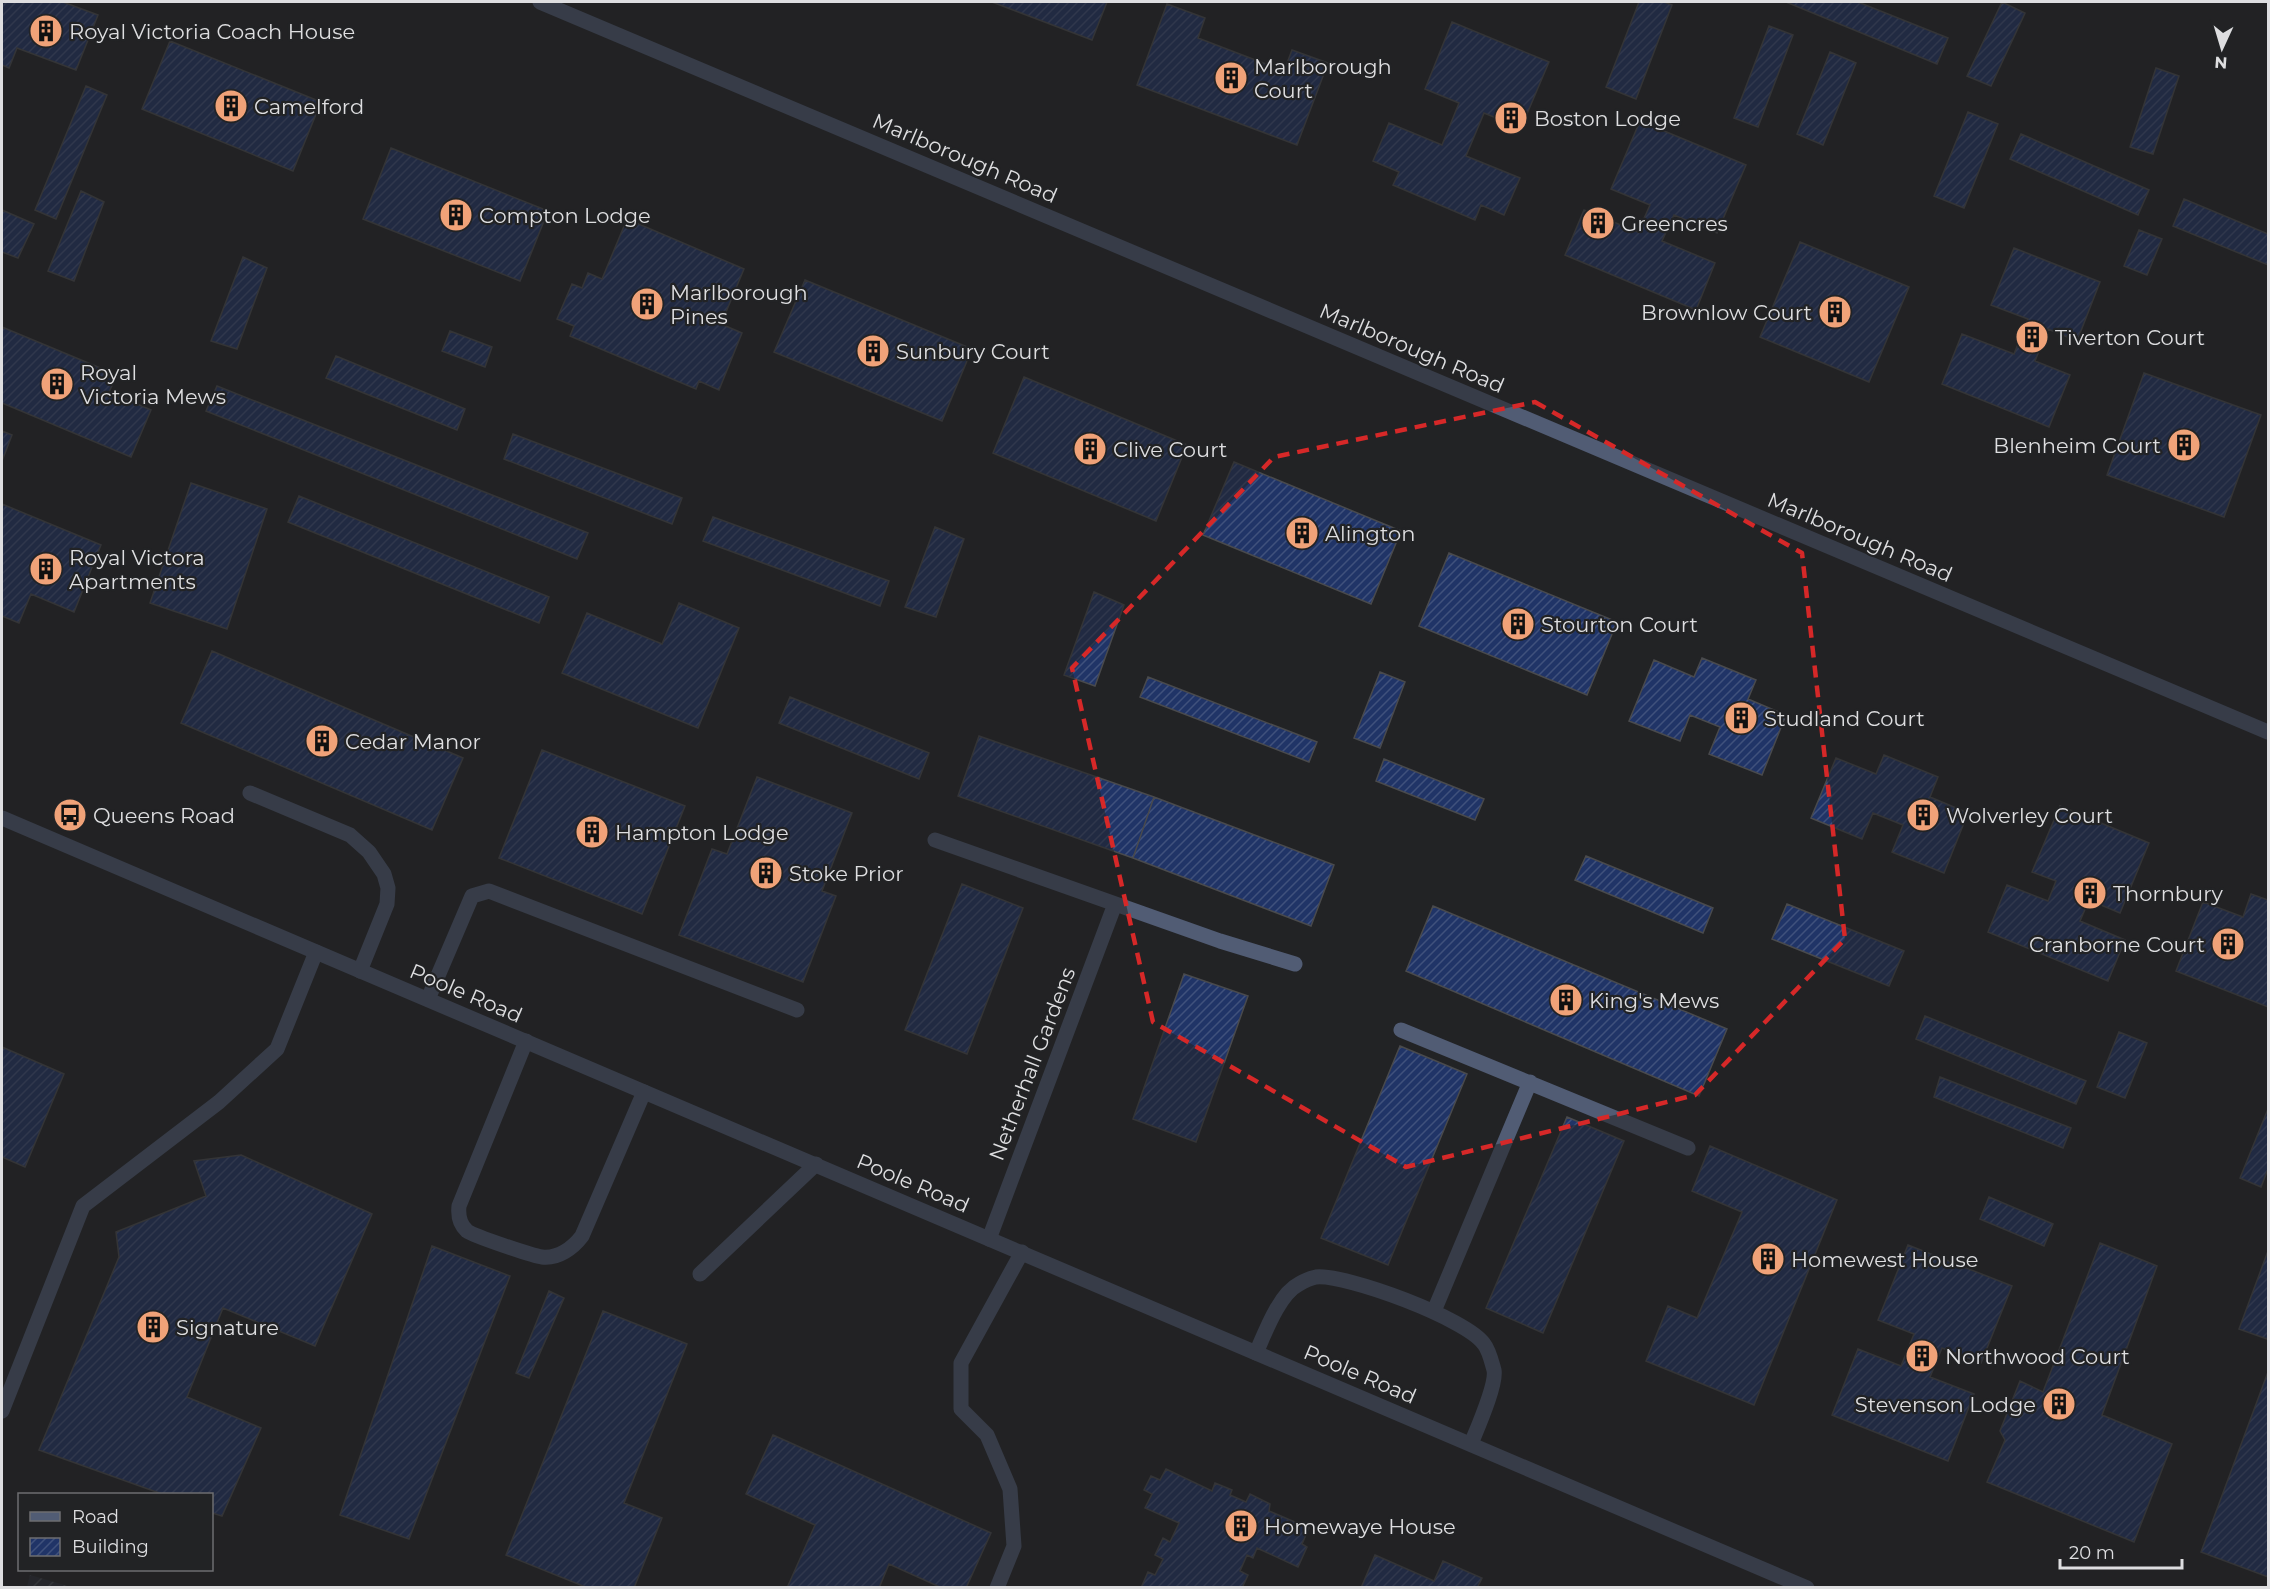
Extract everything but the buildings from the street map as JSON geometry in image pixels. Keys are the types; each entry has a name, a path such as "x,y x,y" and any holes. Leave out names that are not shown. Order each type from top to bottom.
{"street":[{"name":"Marlborough Road","path":"540,2 2268,732"},
{"path":"250,793 350,835 369,852 384,874 388,888 387,904 360,971"},
{"name":"Poole Road","path":"2,818 1807,1587"},
{"path":"935,840 1220,941 1295,964"},
{"path":"428,999 472,896 489,891 797,1010"},
{"name":"Netherhall Gardens","path":"989,1239 1115,904"},
{"path":"2,1411 83,1206 219,1102 277,1049 316,952"},
{"path":"1401,1030 1688,1148"},
{"path":"526,1041 459,1206 458,1218 468,1231 543,1257 565,1252 574,1246 582,1236 644,1092"},
{"path":"1434,1311 1530,1082"},
{"path":"700,1274 816,1164"},
{"path":"997,1587 1014,1546 1010,1489 987,1434 960,1409 961,1363 1022,1252"},
{"path":"1256,1353 1281,1303 1296,1285 1315,1277 1344,1280 1434,1311 1463,1327 1484,1344 1495,1372 1488,1400 1471,1444"}],"highlighted area":[{"path":"1535,402 1802,553 1845,939 1695,1095 1406,1167 1153,1022 1072,668 1274,457"}],"shaded area":[{"path":"30,1575 71,1587 27,1587"}],"place":[{"name":"Royal Victoria Coach House","path":"46,31"},
{"name":"Marlborough Court","path":"1231,78"},
{"name":"Camelford","path":"231,106"},
{"name":"Boston Lodge","path":"1511,118"},
{"name":"Compton Lodge","path":"456,215"},
{"name":"Greencres","path":"1598,223"},
{"name":"Marlborough Pines","path":"647,304"},
{"name":"Brownlow Court","path":"1835,312"},
{"name":"Tiverton Court","path":"2032,337"},
{"name":"Sunbury Court","path":"873,351"},
{"name":"Royal Victoria Mews","path":"57,384"},
{"name":"Blenheim Court","path":"2184,445"},
{"name":"Clive Court","path":"1090,449"},
{"name":"Alington","path":"1302,533"},
{"name":"Royal Victora Apartments","path":"46,569"},
{"name":"Stourton Court","path":"1518,624"},
{"name":"Studland Court","path":"1741,718"},
{"name":"Cedar Manor","path":"322,741"},
{"name":"Queens Road","path":"70,815"},
{"name":"Wolverley Court","path":"1923,815"},
{"name":"Hampton Lodge","path":"592,832"},
{"name":"Stoke Prior","path":"766,873"},
{"name":"Thornbury","path":"2090,893"},
{"name":"Cranborne Court","path":"2228,944"},
{"name":"King's Mews","path":"1566,1000"},
{"name":"Homewest House","path":"1768,1259"},
{"name":"Signature","path":"153,1327"},
{"name":"Northwood Court","path":"1922,1356"},
{"name":"Stevenson Lodge","path":"2059,1404"},
{"name":"Homewaye House","path":"1241,1526"}]}
